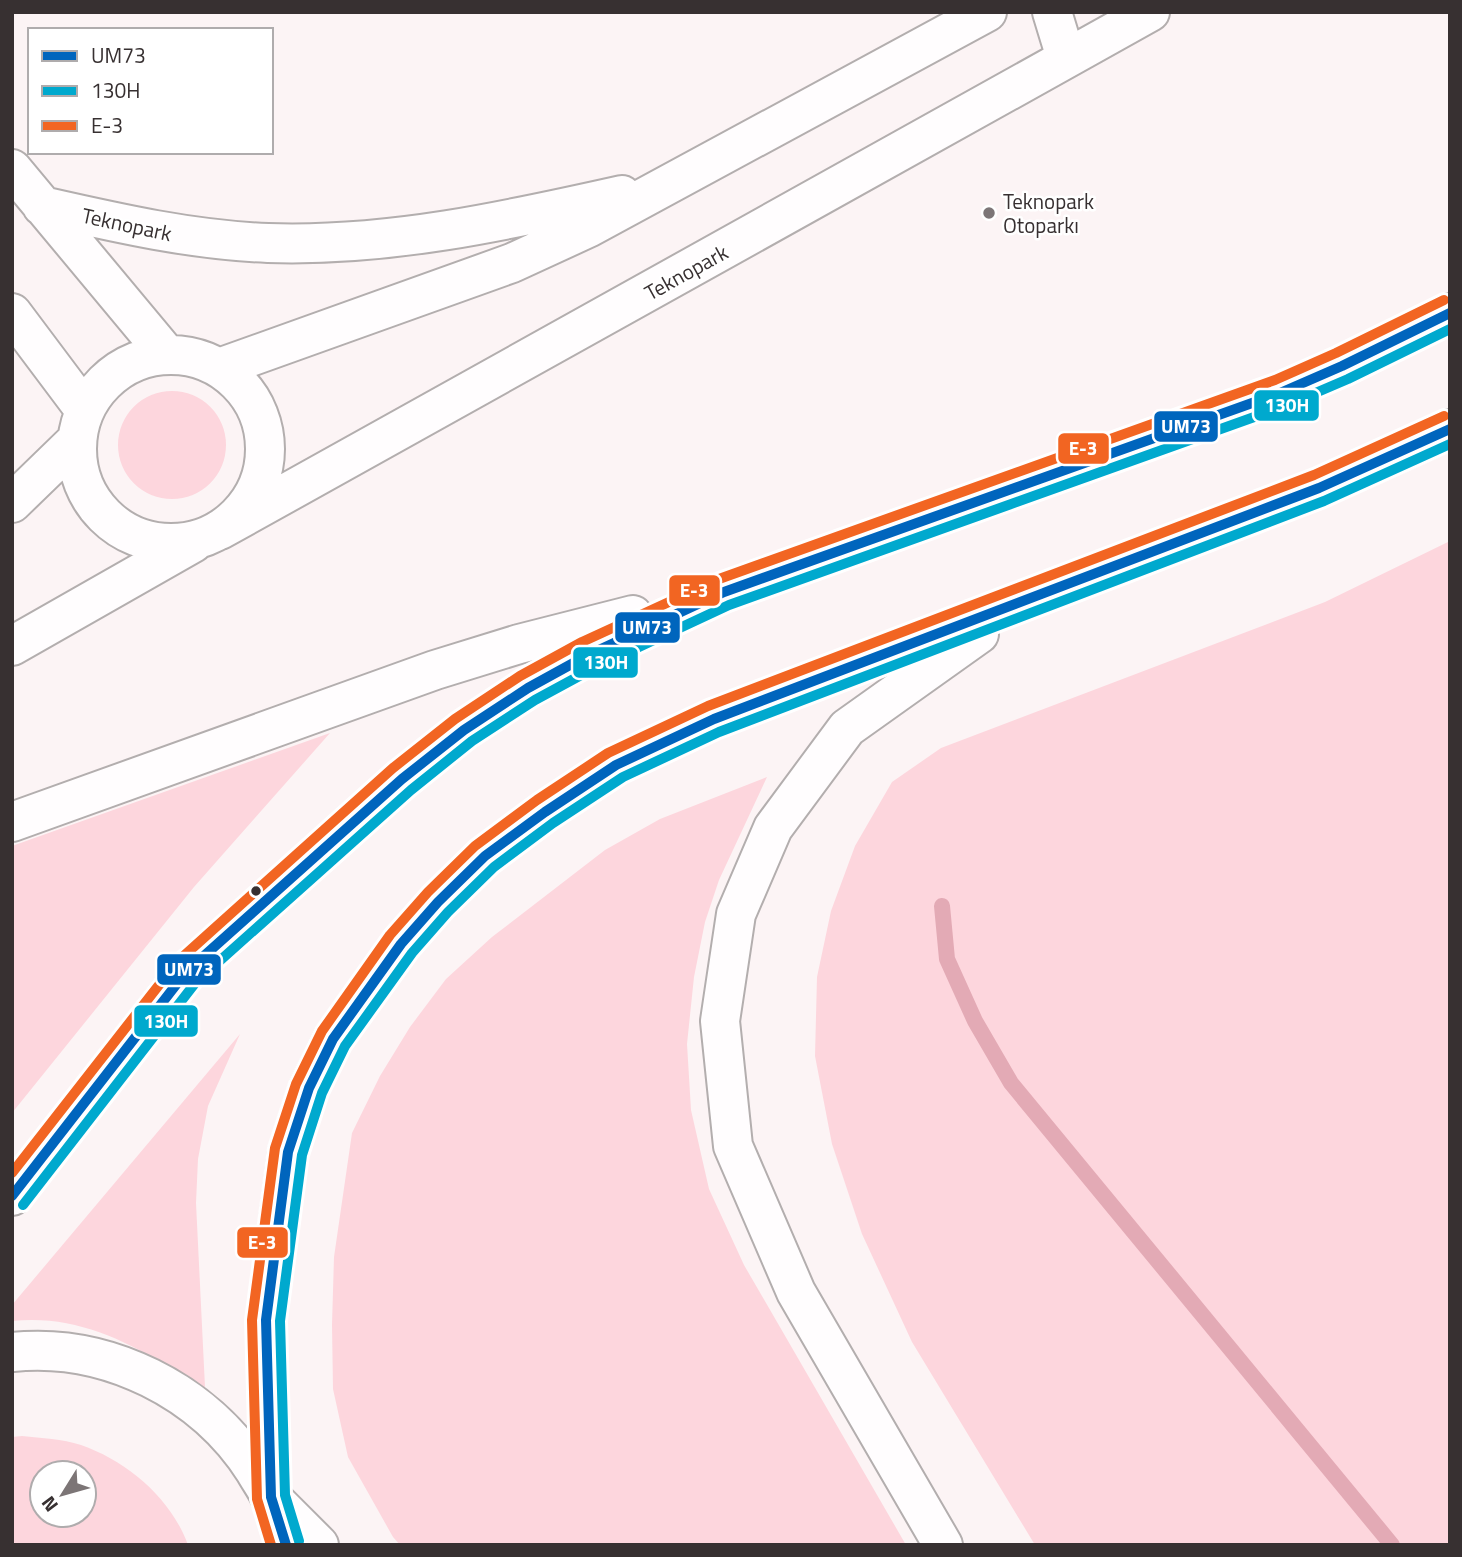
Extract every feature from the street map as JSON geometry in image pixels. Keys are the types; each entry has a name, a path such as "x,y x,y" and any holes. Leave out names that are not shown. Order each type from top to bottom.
{"main road":[{"name":"Teknopark","path":"219,368 512,263 587,228 987,12"},
{"path":"1052,12 1066,58"},
{"name":"Teknopark","path":"12,646 1150,12"},
{"name":"Teknopark","path":"12,169 167,355"},
{"name":"Teknopark","path":"42,206 138,228 194,237 268,243 355,242 505,221 668,184"},
{"path":"12,313 80,425"},
{"path":"12,1196 186,972 402,779 464,730 528,688 588,655 724,592 1280,393 1450,313"},
{"name":"Teknopark","path":"12,503 80,425 99,387 118,370 142,359 167,355 194,358 219,368 238,383 253,403 262,425 266,449 262,473 254,495 239,515 210,535 176,544 153,542 131,535 111,523 95,506 84,486 77,464 80,425"},
{"path":"286,1545 271,1497 266,1320 275,1235 288,1152 309,1088 332,1040 401,944 438,902 485,856 616,765 714,719 1318,488 1450,429"},
{"path":"12,822 435,670 520,644 724,592"},
{"path":"943,1545 796,1292 733,1146 720,1021 736,914 773,828 847,728 1024,602"},
{"path":"12,1352 29,1350 78,1354 127,1367 171,1388 211,1418 244,1455 271,1497 319,1545"}],"shaded area":[{"path":"172,391 193,395 210,407 222,424 226,445 222,466 210,483 193,495 172,499 151,495 134,483 122,466 118,445 122,424 134,407 151,395"},
{"path":"1450,541 1450,1545 1035,1545 912,1342 862,1234 832,1144 815,1056 817,977 831,911 855,846 892,782 941,748 1325,602"},
{"path":"330,733 194,887 12,1113 12,846"},
{"path":"767,777 719,880 705,922 694,977 687,1044 691,1110 709,1189 744,1265 906,1545 400,1545 348,1457 333,1389 334,1257 352,1133 380,1076 410,1027 446,979 492,937 605,850 660,819"},
{"path":"240,1034 208,1106 198,1159 196,1203 205,1387 127,1344 90,1329 52,1321 12,1321 12,1305"},
{"path":"22,1436 81,1445 131,1471 171,1512 188,1545 12,1545 12,1437"}],"waterway":[{"path":"942,906 947,959 975,1021 1011,1083 1392,1545"}],"transit line":[{"name":"E-3","path":"12,1173 177,962 393,768 455,719 520,676 582,642 719,579 1275,380 1444,300"},
{"name":"UM73","path":"12,1196 186,972 402,779 464,730 528,688 588,655 724,592 1280,393 1450,313"},
{"name":"130H","path":"23,1205 196,982 411,790 472,741 535,700 594,668 729,605 1285,406 1348,379 1450,329"},
{"name":"E-3","path":"271,1545 257,1499 252,1320 275,1148 296,1084 322,1031 390,935 428,892 475,846 537,800 608,753 708,706 1314,475 1444,416"},
{"name":"UM73","path":"286,1545 271,1497 266,1320 288,1152 309,1088 333,1039 401,944 438,902 485,856 616,765 714,719 1319,488 1450,429"},
{"name":"130H","path":"299,1541 285,1495 280,1321 302,1155 322,1093 345,1046 412,953 448,912 494,867 553,823 623,777 719,732 1324,501 1450,444"}],"place":[{"name":"Teknopark Otoparkı","path":"989,213"}]}
